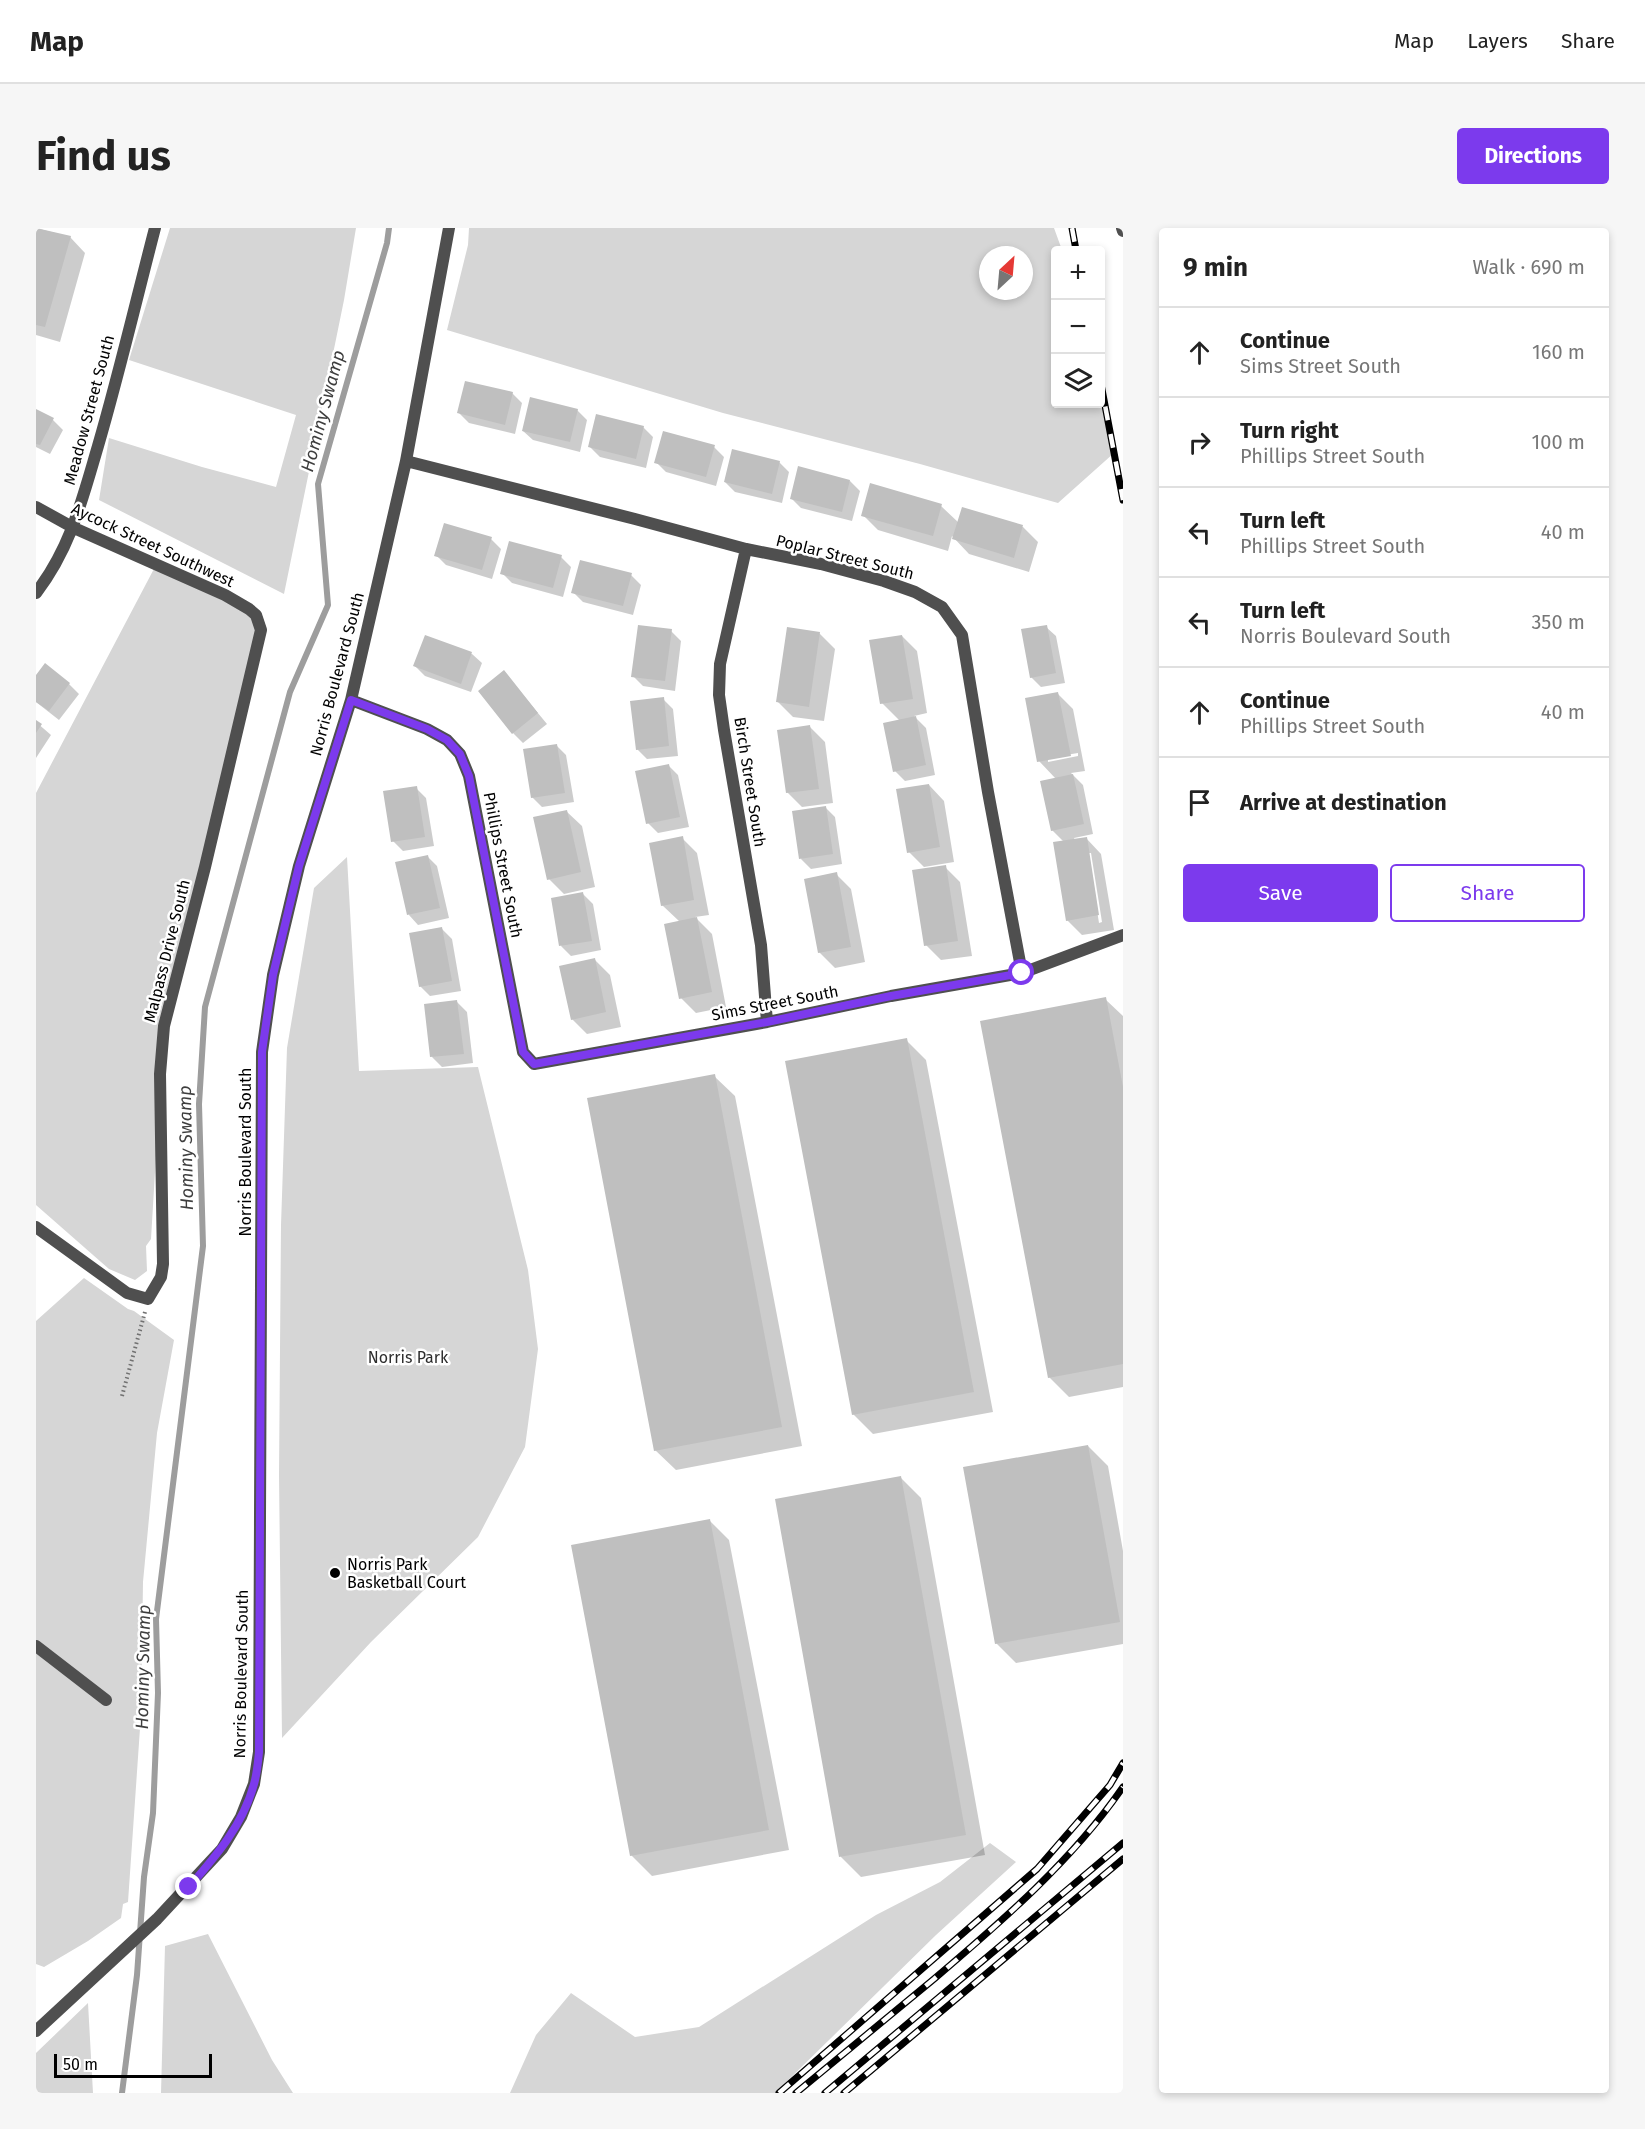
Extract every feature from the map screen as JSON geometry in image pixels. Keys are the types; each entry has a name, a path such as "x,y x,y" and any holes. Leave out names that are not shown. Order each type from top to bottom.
{"street":[{"name":"Meadow Street South","path":"36,593 47,578 74,528 155,228"},
{"name":"Norris Boulevard South","path":"36,2031 189,1887 227,1841 241,1817 254,1784 259,1752 262,1052 273,975 299,866 351,700 406,460 449,228"},
{"name":"Poplar Street South","path":"406,460 746,549 821,564 915,592 942,607 962,635 988,792 1022,973"},
{"name":"Aycock Street Southwest","path":"36,507 74,528 225,595 256,615"},
{"name":"Birch Street South","path":"746,549 720,664 719,695 761,945 767,1022"},
{"name":"Malpass Drive South","path":"148,1299 161,1276 163,1264 160,1074 164,1026 259,642 261,630 256,615"},
{"name":"Phillips Street South","path":"351,700 427,729 447,740 460,754 469,776 523,1052 534,1064"},
{"name":"Sims Street South","path":"534,1064 1022,973 1123,935"},
{"path":"36,1227 127,1293 148,1299"},
{"path":"36,1646 106,1700"}],"path":[{"path":"122,1396 148,1299"}],"green space":[{"path":"170,228 356,228 344,300 284,594 99,500 109,438 276,487 296,415 129,360"},
{"path":"469,228 1054,228 1061,246 1051,246 1051,408 1105,408 1105,402 1114,453 1058,503 920,464 723,413 447,330 468,245"},
{"path":"156,565 249,609 261,630 163,1038 151,1239 146,1246 147,1271 135,1280 109,1269 36,1205 36,793"},
{"name":"Norris Park","path":"347,857 359,1071 478,1067 528,1270 538,1349 525,1447 478,1537 371,1642 282,1738 279,1475 281,1225 287,1048 314,888"},
{"path":"84,1278 174,1340 157,1433 143,1582 141,1714 128,1902 123,1904 121,1918 44,1967 36,1964 36,1321"},
{"path":"990,1843 1016,1862 936,1935 775,2093 510,2093 536,2035 571,1993 635,2037 699,2027 876,1915 940,1882"},
{"path":"208,1934 272,2060 293,2093 161,2093 165,1946"},
{"path":"88,2003 93,2093 36,2093 36,2053"}],"building":[{"path":"36,228 71,236 45,327 36,325"},
{"path":"465,381 513,392 505,425 457,413"},
{"path":"530,397 578,409 570,442 522,431"},
{"path":"36,409 54,418 40,445 36,444"},
{"path":"596,414 644,426 636,459 588,447"},
{"path":"663,431 715,445 706,477 654,463"},
{"path":"732,449 780,461 772,494 724,482"},
{"path":"798,466 850,480 842,512 790,499"},
{"path":"870,483 942,504 933,536 861,516"},
{"path":"962,507 1023,525 1014,558 952,539"},
{"path":"444,523 492,537 482,570 434,556"},
{"path":"509,541 562,555 553,588 500,574"},
{"path":"580,560 632,573 623,606 571,593"},
{"path":"638,625 672,629 665,681 631,677"},
{"path":"1047,625 1056,673 1030,678 1021,629"},
{"path":"787,627 820,632 809,707 776,702"},
{"path":"425,635 472,652 461,684 413,666"},
{"path":"902,635 913,699 880,704 869,640"},
{"path":"45,663 70,683 49,711 36,702 36,675"},
{"path":"504,670 538,713 512,734 478,691"},
{"path":"1058,692 1071,756 1037,762 1025,698"},
{"path":"664,697 669,746 636,750 630,701"},
{"path":"916,716 926,765 893,772 883,723"},
{"path":"36,720 42,724 36,733"},
{"path":"810,725 819,789 786,793 777,730"},
{"path":"557,744 565,793 531,798 523,749"},
{"path":"669,764 680,817 646,824 635,771"},
{"path":"1073,774 1084,824 1051,831 1040,781"},
{"path":"929,784 940,847 907,853 896,789"},
{"path":"417,786 425,837 391,842 383,791"},
{"path":"826,806 833,854 799,859 792,811"},
{"path":"567,810 581,872 547,880 533,817"},
{"path":"683,836 694,900 661,906 649,843"},
{"path":"1087,837 1099,915 1066,921 1053,842"},
{"path":"428,855 440,908 407,915 395,862"},
{"path":"946,865 958,941 924,946 912,870"},
{"path":"837,872 851,947 818,953 804,879"},
{"path":"583,892 592,941 559,946 551,898"},
{"path":"697,917 712,992 679,999 664,924"},
{"path":"442,927 452,981 419,987 409,933"},
{"path":"595,958 606,1012 571,1020 559,966"},
{"path":"1106,997 1123,1087 1123,1364 1048,1378 980,1021"},
{"path":"457,1000 464,1054 430,1057 424,1004"},
{"path":"907,1038 974,1392 852,1415 785,1061"},
{"path":"715,1074 782,1427 654,1451 587,1098"},
{"path":"1088,1445 1120,1622 995,1644 963,1467"},
{"path":"901,1476 966,1835 839,1857 775,1499"},
{"path":"710,1519 769,1830 630,1856 571,1545"}],"waterway":[{"name":"Hominy Swamp","path":"122,2093 137,1975 144,1877 153,1813 158,1693 156,1619 203,1246 199,1104 205,1007 290,692 328,605 318,484 387,243 389,228"}],"railway":[{"path":"1072,228 1075,246"},
{"path":"1105,405 1123,500"},
{"path":"779,2093 1037,1869 1110,1785 1123,1763"},
{"path":"796,2093 934,1979 1035,1889 1082,1840 1123,1787"},
{"path":"825,2093 1123,1843"},
{"path":"844,2093 1123,1859"}],"place":[{"name":"Norris Park Basketball Court","path":"335,1573"}],"route":[{"path":"189,1887 222,1849 241,1817 254,1784 259,1752 262,1052 273,975 299,866 351,700 427,729 447,740 460,754 469,776 523,1052 534,1064 1022,973"}]}
